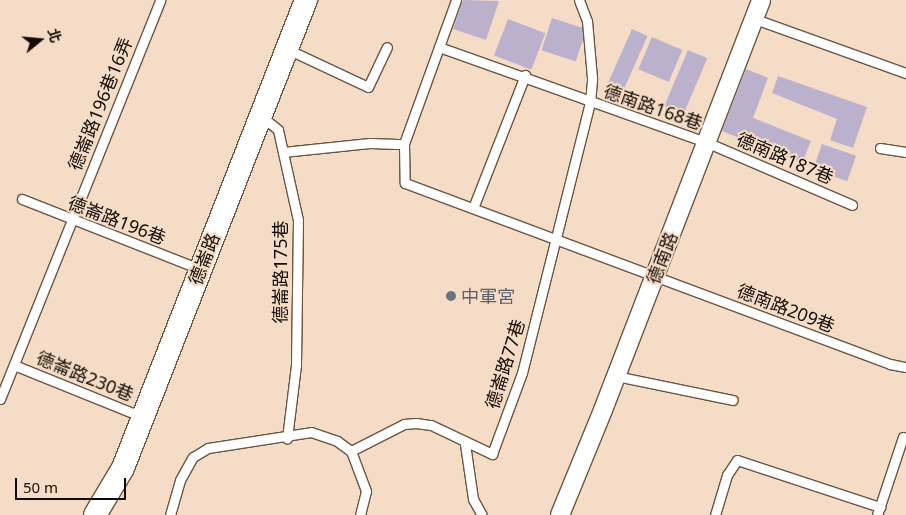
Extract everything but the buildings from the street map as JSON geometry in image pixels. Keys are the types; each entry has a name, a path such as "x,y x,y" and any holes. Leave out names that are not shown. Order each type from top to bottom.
{"street":[{"name":"德崙路","path":"95,515 114,488 144,417 306,0"},
{"name":"德南路","path":"560,515 656,276 762,0"}],"lane":[{"name":"德崙路196巷16弄","path":"0,399 160,0"},
{"path":"284,152 370,144 404,144 456,0"},
{"name":"德崙路77巷","path":"351,451 404,424 416,423 431,425 465,444 492,454 522,374 590,102 592,78 587,21 579,0"},
{"path":"755,19 906,73"},
{"path":"287,49 368,87 386,47"},
{"path":"439,47 525,75 590,102"},
{"path":"473,208 525,75"},
{"name":"德南路168巷","path":"590,102 706,142"},
{"name":"德崙路175巷","path":"261,116 278,130 298,220 296,365 287,438"},
{"name":"德南路187巷","path":"706,142 852,205"},
{"name":"德南路209巷","path":"404,144 405,183 890,364 906,367"},
{"path":"880,148 906,152"},
{"name":"德崙路196巷","path":"22,199 71,220 200,269"},
{"name":"德崙路230巷","path":"14,365 144,417"},
{"path":"616,376 733,400"},
{"path":"170,515 180,480 193,457 208,448 287,438 311,432 337,441 351,451 366,491 360,515"},
{"path":"715,515 728,475 737,460 879,511 904,437 906,438"},
{"path":"465,444 473,499 482,515"}],"place":[{"name":"中軍宮","path":"451,296"}]}
